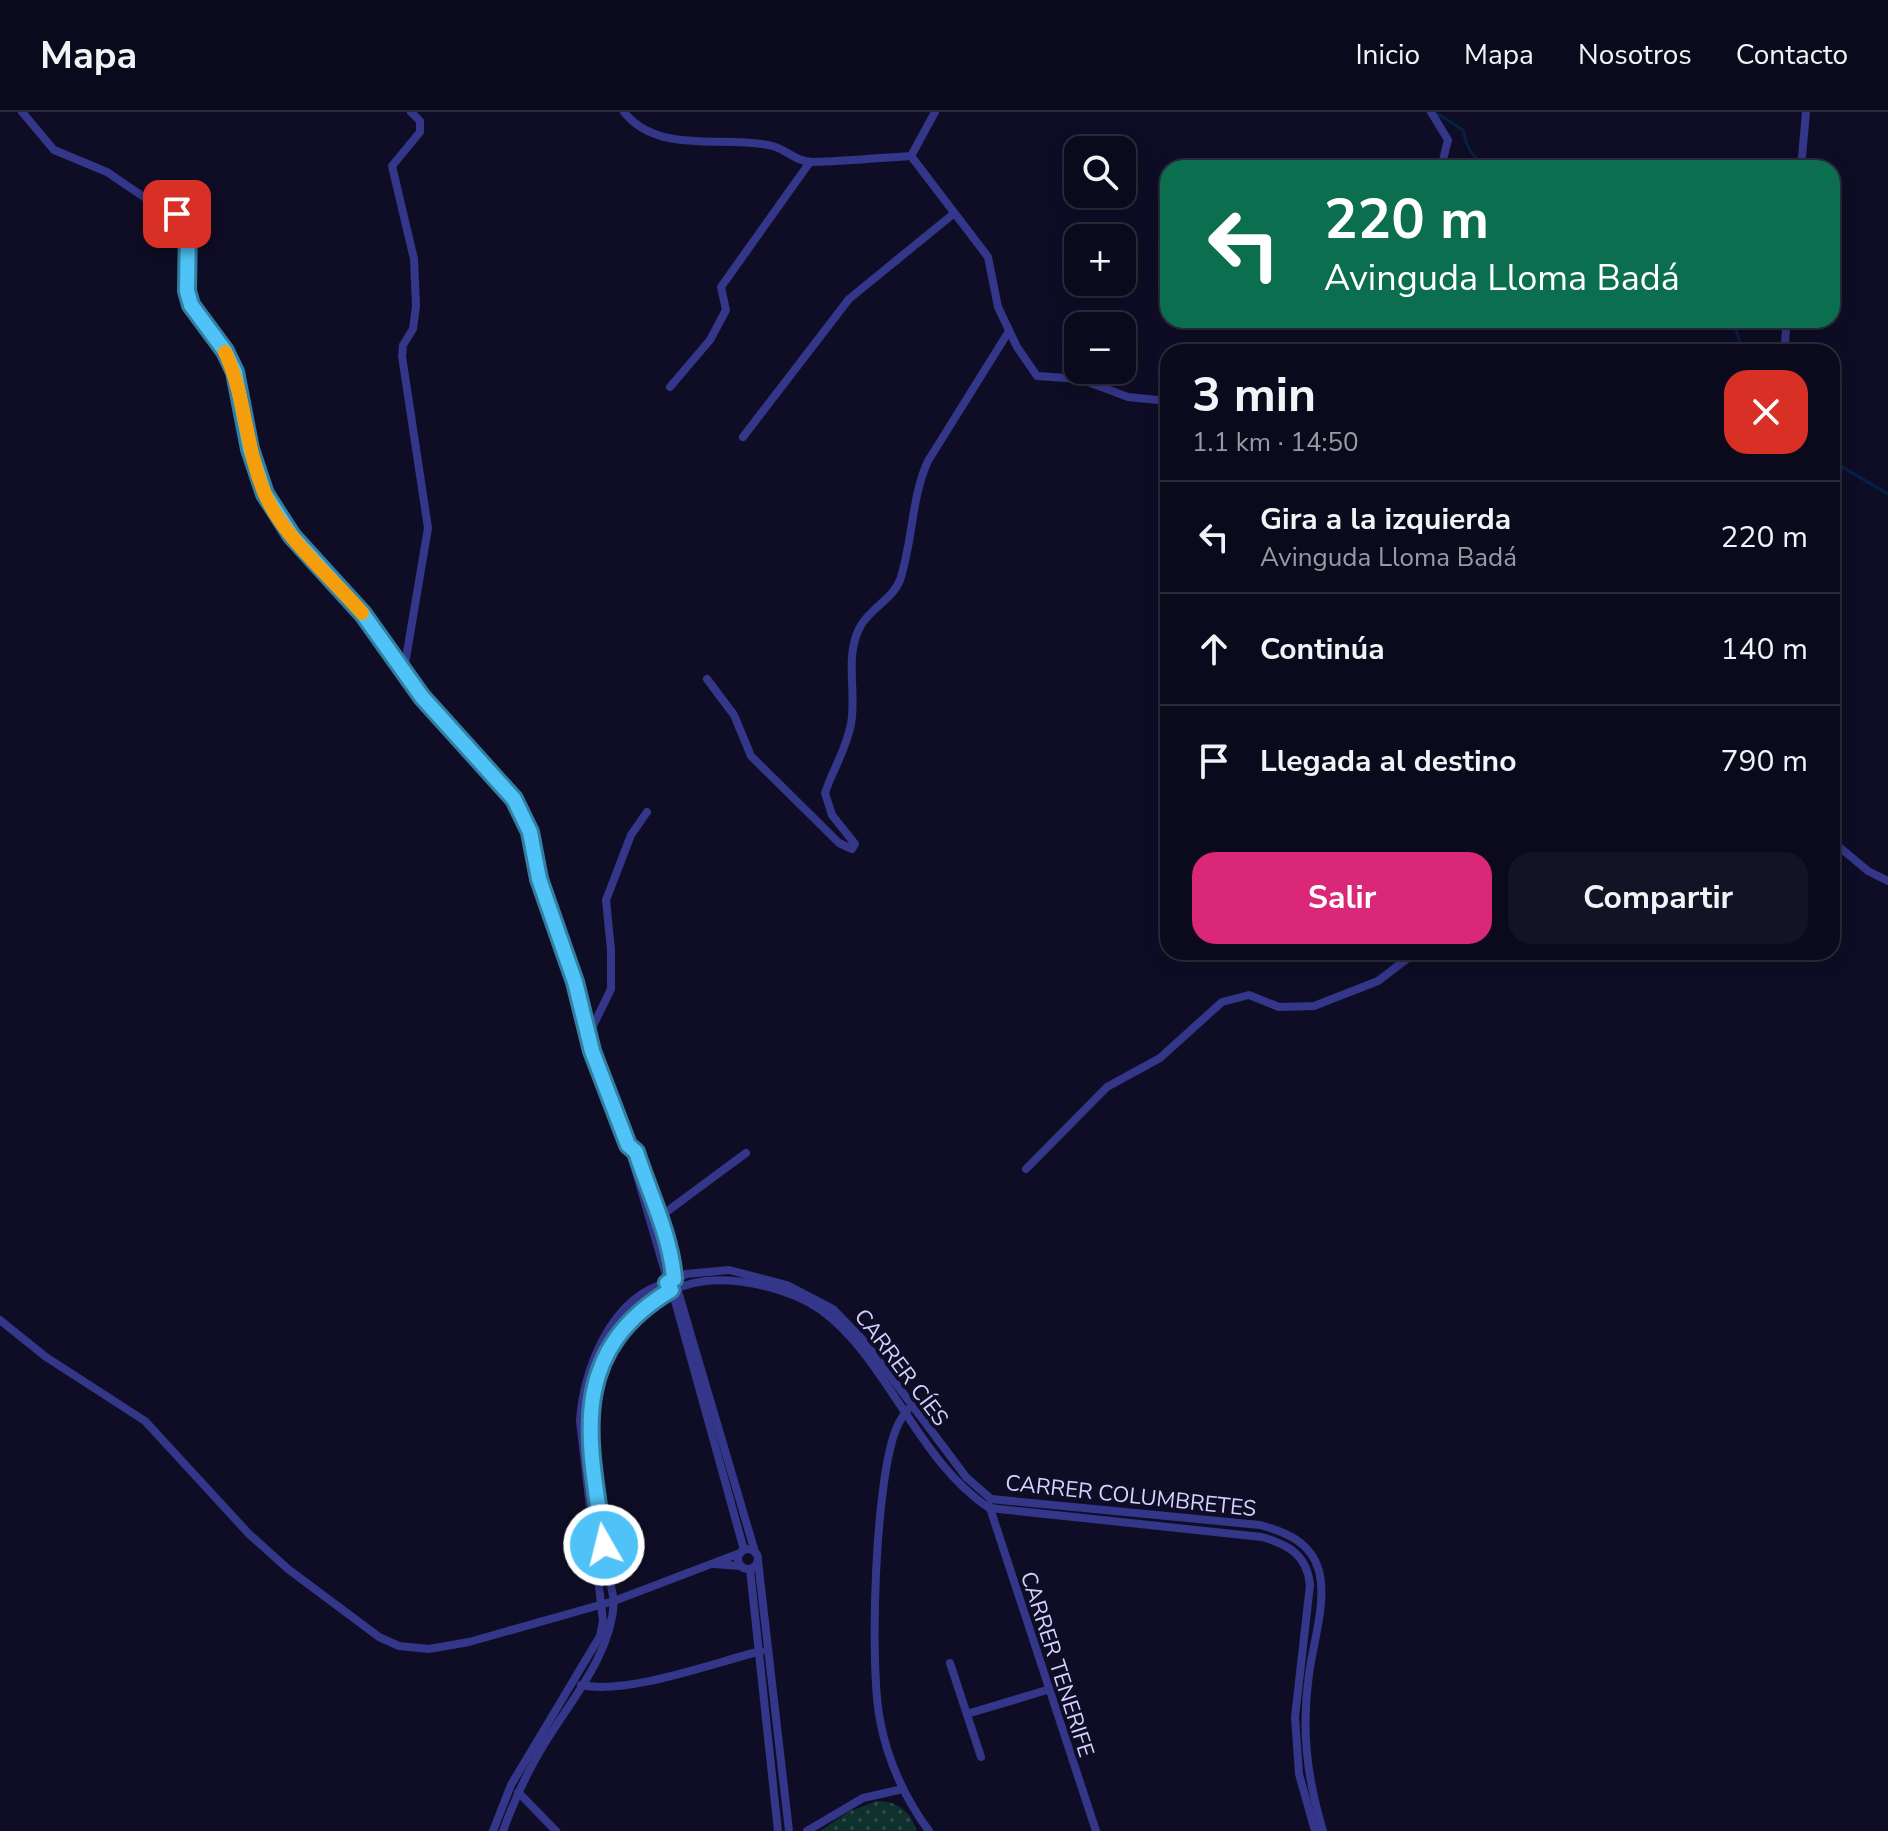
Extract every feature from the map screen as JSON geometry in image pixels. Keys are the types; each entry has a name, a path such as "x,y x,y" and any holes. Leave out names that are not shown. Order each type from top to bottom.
{"street":[{"path":"22,112 54,150 107,172 157,206 183,217 188,224 187,291 191,305 225,351 235,372 250,449 265,494 292,536 363,614 422,697 501,783 530,832 541,888 575,982 588,1036 619,1125 628,1148 636,1152 756,1557 789,1831"},
{"path":"404,671 428,528 402,356 403,345 413,329 416,306 414,259 392,166 420,132 420,121 411,112"},
{"path":"624,112 636,127 665,138 768,145 793,159 810,162 911,156"},
{"path":"911,156 935,112"},
{"path":"1431,112 1448,140 1443,160"},
{"path":"1802,160 1806,112"},
{"path":"911,156 952,215 988,257 998,307 1037,376 1080,379 1128,397 1160,400"},
{"path":"670,387 710,340 726,310 721,287 810,162"},
{"path":"743,437 849,299 952,215"},
{"path":"707,679 734,715 751,756 839,843 852,849 855,844 832,815 825,793 850,731 852,657 860,626 899,584 919,481 1009,331"},
{"path":"588,1036 611,989 606,900 631,835 647,812"},
{"path":"1840,848 1868,871 1888,881"},
{"path":"1026,1169 1107,1087 1160,1058 1222,1002 1249,995 1279,1007 1314,1006 1378,981 1406,960"},
{"path":"654,1221 746,1153"},
{"name":"CARRER CÍES","path":"493,1831 511,1785 600,1636 603,1621 581,1443 581,1398 591,1367 614,1323 625,1309 673,1285 716,1280 784,1293 819,1308 853,1341 958,1481 990,1503"},
{"path":"673,1285 746,1568 761,1651 778,1831"},
{"name":"CARRER CÍES","path":"503,1831 518,1792 607,1643 614,1601 590,1452 588,1419 593,1392 611,1345 629,1320 673,1285"},
{"path":"0,1320 46,1357 145,1421 249,1534 288,1569 379,1637 399,1646 429,1649 469,1642 600,1606 742,1552 756,1557"},
{"path":"907,1410 891,1444 885,1477 876,1633 880,1720 903,1789 929,1831"},
{"name":"CARRER TENERIFE","path":"990,1503 1047,1690 1096,1831"},
{"name":"CARRER COLUMBRETES","path":"990,1503 1262,1537 1290,1547 1301,1557 1308,1569 1310,1585 1295,1717 1296,1753 1315,1831"},
{"name":"CARRER COLUMBRETES","path":"990,1503 1260,1525 1296,1539 1310,1551 1321,1585 1308,1677 1305,1754 1310,1788 1323,1831"},
{"path":"746,1568 756,1557"},
{"path":"713,1564 746,1568"},
{"path":"581,1685 595,1688 637,1683 761,1651"},
{"path":"950,1663 981,1757"},
{"path":"967,1714 1047,1690"},
{"path":"807,1831 863,1798 903,1789"},
{"path":"518,1792 556,1831"}],"green space":[{"path":"877,1801 902,1809 911,1818 916,1831 820,1831 848,1812"}],"waterway":[{"path":"1438,114 1463,130 1466,142 1477,160"},
{"path":"1736,328 1740,344"},
{"path":"1840,466 1888,494"}],"slow traffic":[{"path":"225,352 235,372 256,472 274,512 362,613"}],"route":[{"path":"177,214 188,224 186,278 191,305 225,351 235,372 256,472 274,512 363,614 422,697 501,783 524,818 544,896 575,982 601,1078 628,1145 636,1152 658,1219 673,1270 674,1279 667,1283 671,1290 629,1320 611,1345 593,1392 588,1419 604,1545"}]}
